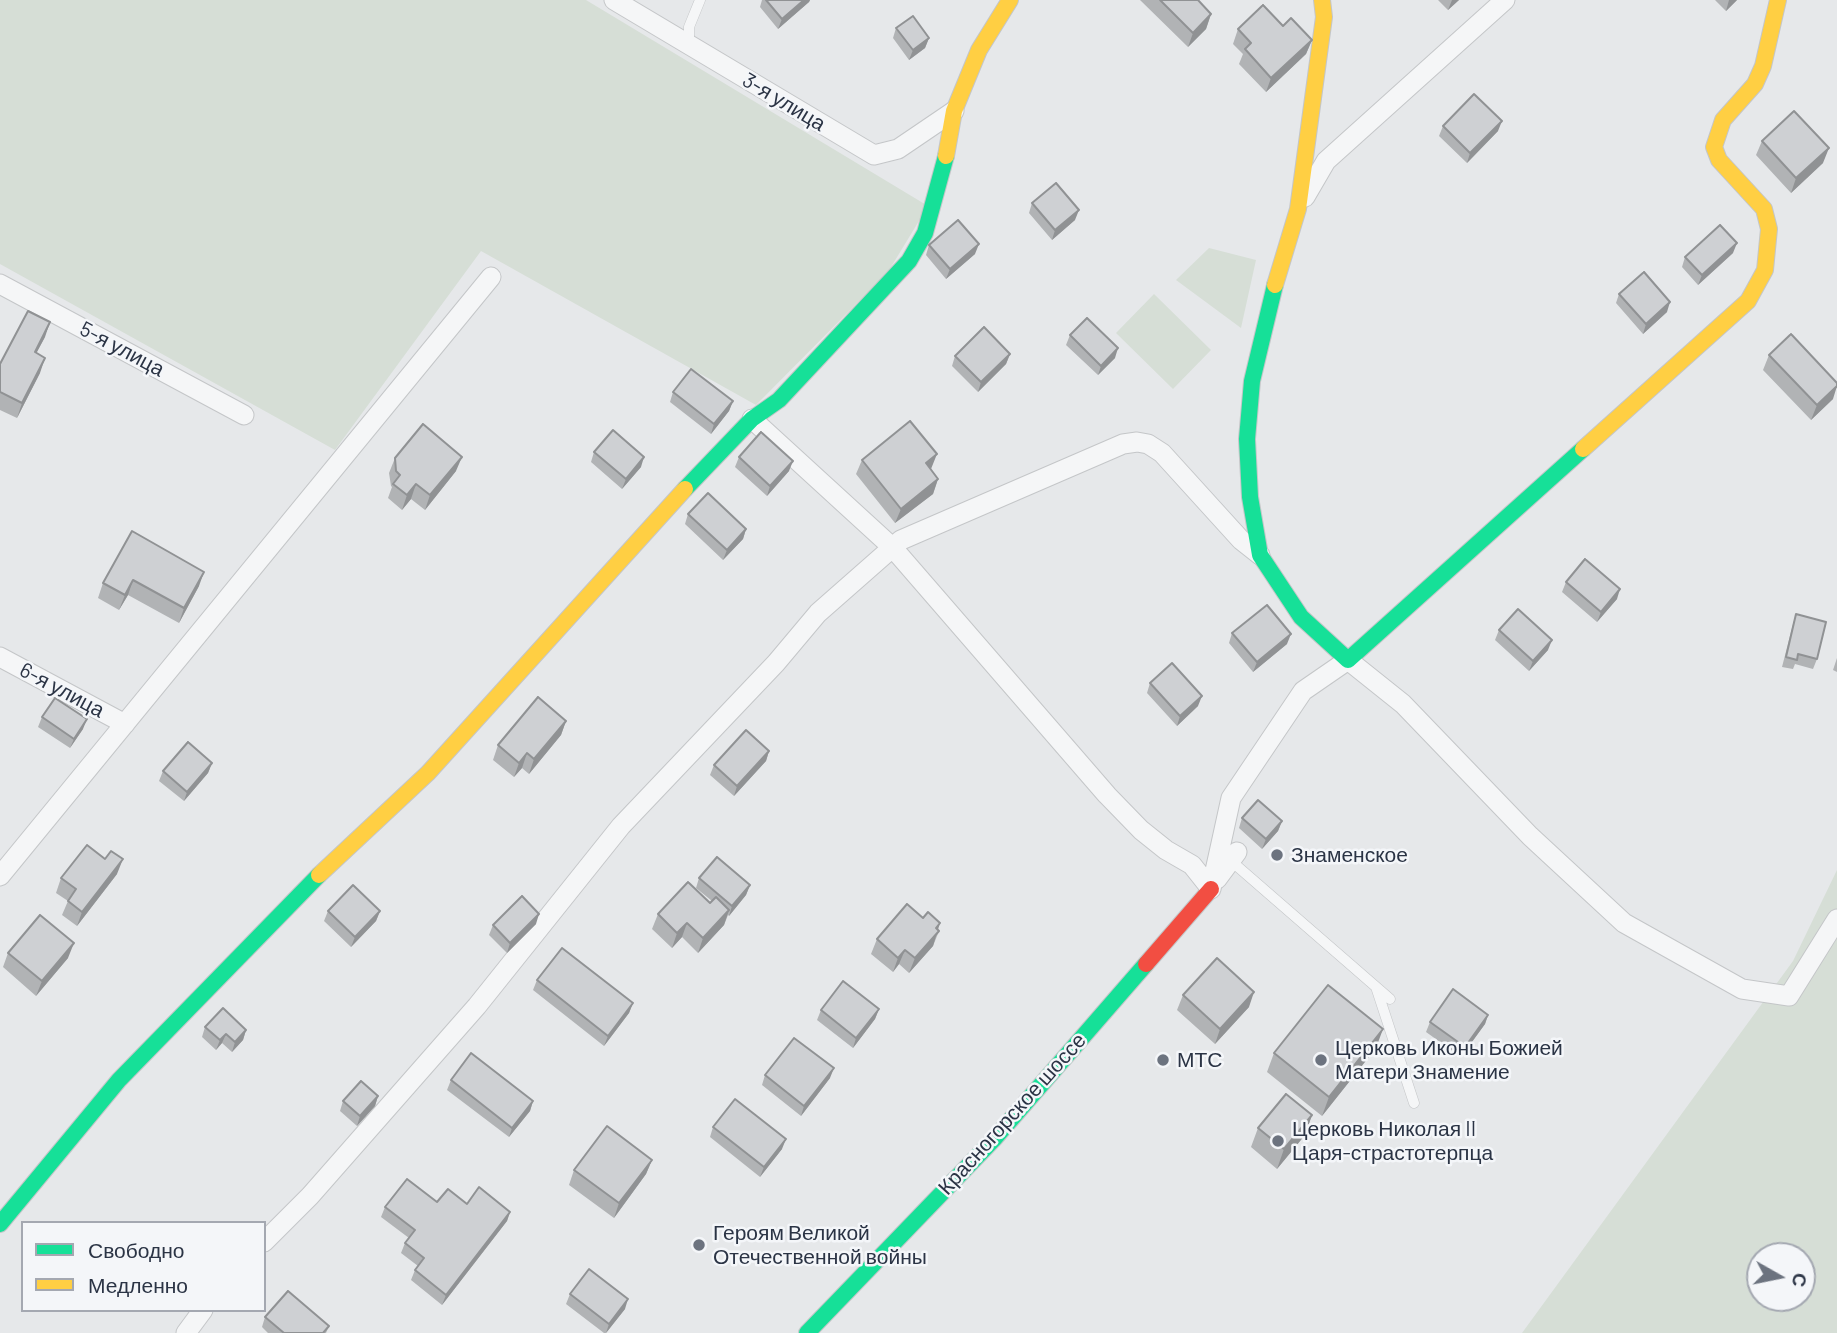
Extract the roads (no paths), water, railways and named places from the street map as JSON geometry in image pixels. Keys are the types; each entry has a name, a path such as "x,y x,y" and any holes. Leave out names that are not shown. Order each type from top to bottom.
{"street":[{"name":"3-я улица","path":"614,0 874,155 898,149 954,111"},
{"path":"0,1224 119,1080 309,883 335,863 428,774 555,629 752,419 779,400 909,261 925,233 946,159 954,111 979,50 1010,0"},
{"path":"1260,555 1250,497 1247,439 1252,381 1267,312 1297,209 1324,17 1322,0"},
{"path":"1297,209 1326,161 1505,0"},
{"path":"1211,889 1231,797 1303,691 1348,660 1748,301 1765,270 1769,229 1763,209 1719,160 1714,147 1723,120 1755,84 1763,66 1778,0"},
{"path":"0,876 491,277"},
{"name":"5-я улица","path":"0,284 244,415"},
{"path":"752,419 893,548 1107,795 1141,830 1166,850 1192,865 1211,889"},
{"path":"266,1240 310,1196 477,1006 621,826 776,663 818,613 901,540 1112,449 1137,442 1148,444 1162,453 1241,540 1260,555 1301,617 1348,660 1403,704 1530,836 1624,923 1742,989 1789,996 1837,919"},
{"name":"6-я улица","path":"0,657 125,724"},
{"path":"1211,889 1234,856"},
{"name":"Красногорское шоссе","path":"807,1333 993,1139 1211,889"},
{"path":"186,1333 202,1312"}],"lane":[{"path":"689,46 689,27 700,0"},
{"path":"1234,856 1390,999"},
{"path":"1375,985 1414,1103"}],"place":[{"name":"Знаменское","path":"1277,855"},
{"name":"МТС","path":"1163,1060"},
{"name":"Церковь Иконы Божией Матери Знамение","path":"1321,1060"},
{"name":"Церковь Николая II Царя-страстотерпца","path":"1278,1141"},
{"name":"Героям Великой Отечественной войны","path":"699,1245"}]}
